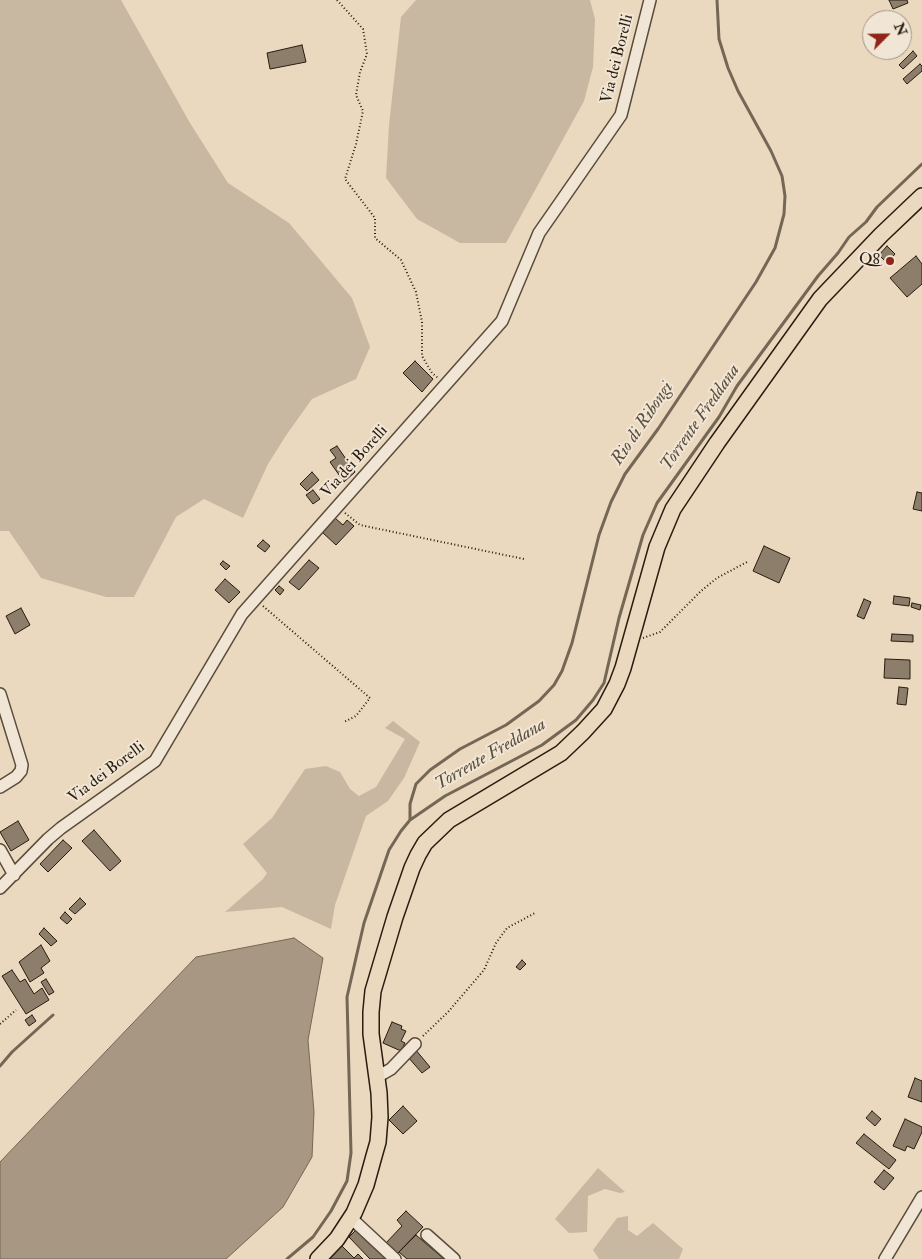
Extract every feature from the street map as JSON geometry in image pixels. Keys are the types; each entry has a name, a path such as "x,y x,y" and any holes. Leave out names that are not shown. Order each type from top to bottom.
{"main road":[{"path":"318,1259 351,1218 366,1185 378,1142 380,1117 370,1012 373,992 400,901 418,855 425,844 449,820 553,758 583,732 604,708 623,668 657,547 673,509 717,443 820,299 875,240 922,196"}],"street":[{"name":"Via dei Borelli","path":"0,888 61,828 155,762 242,614 502,321 539,233 621,115 650,0"},
{"path":"0,694 22,765 21,771 16,776 0,787"},
{"path":"0,850 14,875"},
{"path":"377,1077 392,1068 415,1044"},
{"path":"886,1259 922,1197"},
{"path":"351,1218 395,1259"},
{"path":"427,1235 454,1259"}],"path":[{"path":"337,0 363,29 367,54 360,72 356,95 363,110 356,144 345,179 374,218 375,238 401,260 416,292 422,322 422,356 432,373 445,385"},
{"path":"337,506 360,525 524,559"},
{"path":"631,641 648,638 660,632 700,591 717,578 747,562"},
{"path":"255,599 370,698 356,716 344,722"},
{"path":"415,1044 448,1012 484,970 496,943 508,928 535,913"},
{"path":"0,1024 16,1010"}],"shaded area":[{"path":"0,0 121,0 190,123 228,183 289,223 352,298 370,347 356,379 312,399 268,464 243,518 204,499 176,517 134,597 106,597 41,578 9,531 0,531"},
{"path":"416,0 590,0 595,19 593,67 584,101 506,243 460,243 417,219 386,178 389,125 401,17"},
{"path":"393,721 420,742 404,778 388,801 366,816 335,905 331,929 282,907 225,912 263,879 267,873 243,844 272,818 305,769 326,766 340,772 350,789 359,796 376,787 405,739 385,728"},
{"path":"294,938 323,958 308,1040 314,1112 312,1157 283,1207 226,1259 0,1259 0,1162 196,957"},
{"path":"598,1168 625,1192 620,1193 605,1189 588,1196 587,1232 569,1233 555,1219"},
{"path":"628,1216 628,1230 637,1236 653,1223 683,1249 679,1259 599,1259 593,1250 617,1218"}],"building":[{"path":"889,0 907,0 908,3 893,9"},
{"path":"302,45 306,62 270,69 267,53"},
{"path":"912,52 917,56 903,69 899,65 904,60 912,60"},
{"path":"920,64 922,71 907,84 903,79"},
{"path":"887,246 895,254 887,263 879,255"},
{"path":"916,256 922,264 922,284 907,297 890,278"},
{"path":"415,361 433,379 422,392 403,373"},
{"path":"337,446 355,472 344,482 330,462 336,458 330,450"},
{"path":"312,472 319,480 307,491 300,484"},
{"path":"313,490 320,499 313,504 306,495"},
{"path":"917,492 922,493 922,511 913,509"},
{"path":"335,518 343,525 347,520 354,526 336,545 322,532"},
{"path":"263,540 270,546 265,552 257,546"},
{"path":"764,546 790,558 779,583 753,571"},
{"path":"309,560 319,568 299,590 289,582"},
{"path":"223,561 230,566 226,570 220,564"},
{"path":"225,579 240,592 229,603 215,590"},
{"path":"279,586 284,590 280,595 275,590"},
{"path":"894,596 910,598 909,606 893,604"},
{"path":"864,599 871,602 864,619 857,616"},
{"path":"912,603 921,605 920,610 911,607"},
{"path":"21,608 30,625 15,634 6,616"},
{"path":"892,634 913,635 913,642 891,641"},
{"path":"885,659 910,660 910,679 884,678"},
{"path":"899,687 908,688 906,705 897,704"},
{"path":"18,821 29,840 11,851 0,832"},
{"path":"94,830 121,861 110,871 82,841"},
{"path":"63,840 72,848 48,872 40,864"},
{"path":"80,898 86,904 75,914 69,909"},
{"path":"65,912 72,919 67,924 60,918"},
{"path":"44,928 57,941 51,946 39,934"},
{"path":"41,945 50,961 41,968 44,973 30,982 19,962"},
{"path":"522,960 526,964 520,970 516,967"},
{"path":"12,970 20,982 25,979 34,994 42,988 49,1000 26,1014 2,976"},
{"path":"46,979 54,992 49,995 41,982"},
{"path":"32,1015 36,1021 29,1026 25,1020"},
{"path":"392,1022 402,1026 401,1029 406,1031 401,1041 405,1043 401,1051 383,1043"},
{"path":"415,1049 430,1067 422,1073 407,1056"},
{"path":"915,1078 922,1081 922,1102 908,1097"},
{"path":"403,1106 417,1121 403,1134 389,1120"},
{"path":"872,1111 881,1119 875,1126 866,1118"},
{"path":"905,1119 922,1127 922,1132 914,1149 907,1146 905,1151 893,1146"},
{"path":"864,1134 896,1160 889,1169 856,1143"},
{"path":"884,1170 894,1178 884,1190 874,1182"},
{"path":"406,1211 423,1227 396,1255 385,1244 402,1226 397,1220"},
{"path":"357,1229 386,1259 370,1259 349,1237"},
{"path":"416,1235 444,1259 407,1259 399,1252"},
{"path":"341,1245 354,1258 358,1254 363,1259 328,1259"}],"waterway":[{"name":"Rio di Ribongi","path":"410,820 410,804 416,784 430,770 460,749 506,725 539,701 554,685 562,671 572,643 599,535 611,502 625,474 658,429 756,282 775,248 784,214 785,196 782,176 728,68 719,39 717,0"},
{"name":"Torrente Freddana","path":"287,1259 313,1237 331,1211 347,1181 351,1153 347,997 364,923 389,850 410,820 445,796 542,745 576,720 593,700 604,683 619,618 643,535 657,503 719,417 737,386 818,276 849,237 922,164"},
{"path":"0,1066 12,1052 53,1015"}],"place":[{"name":"Q8","path":"890,261"}]}
